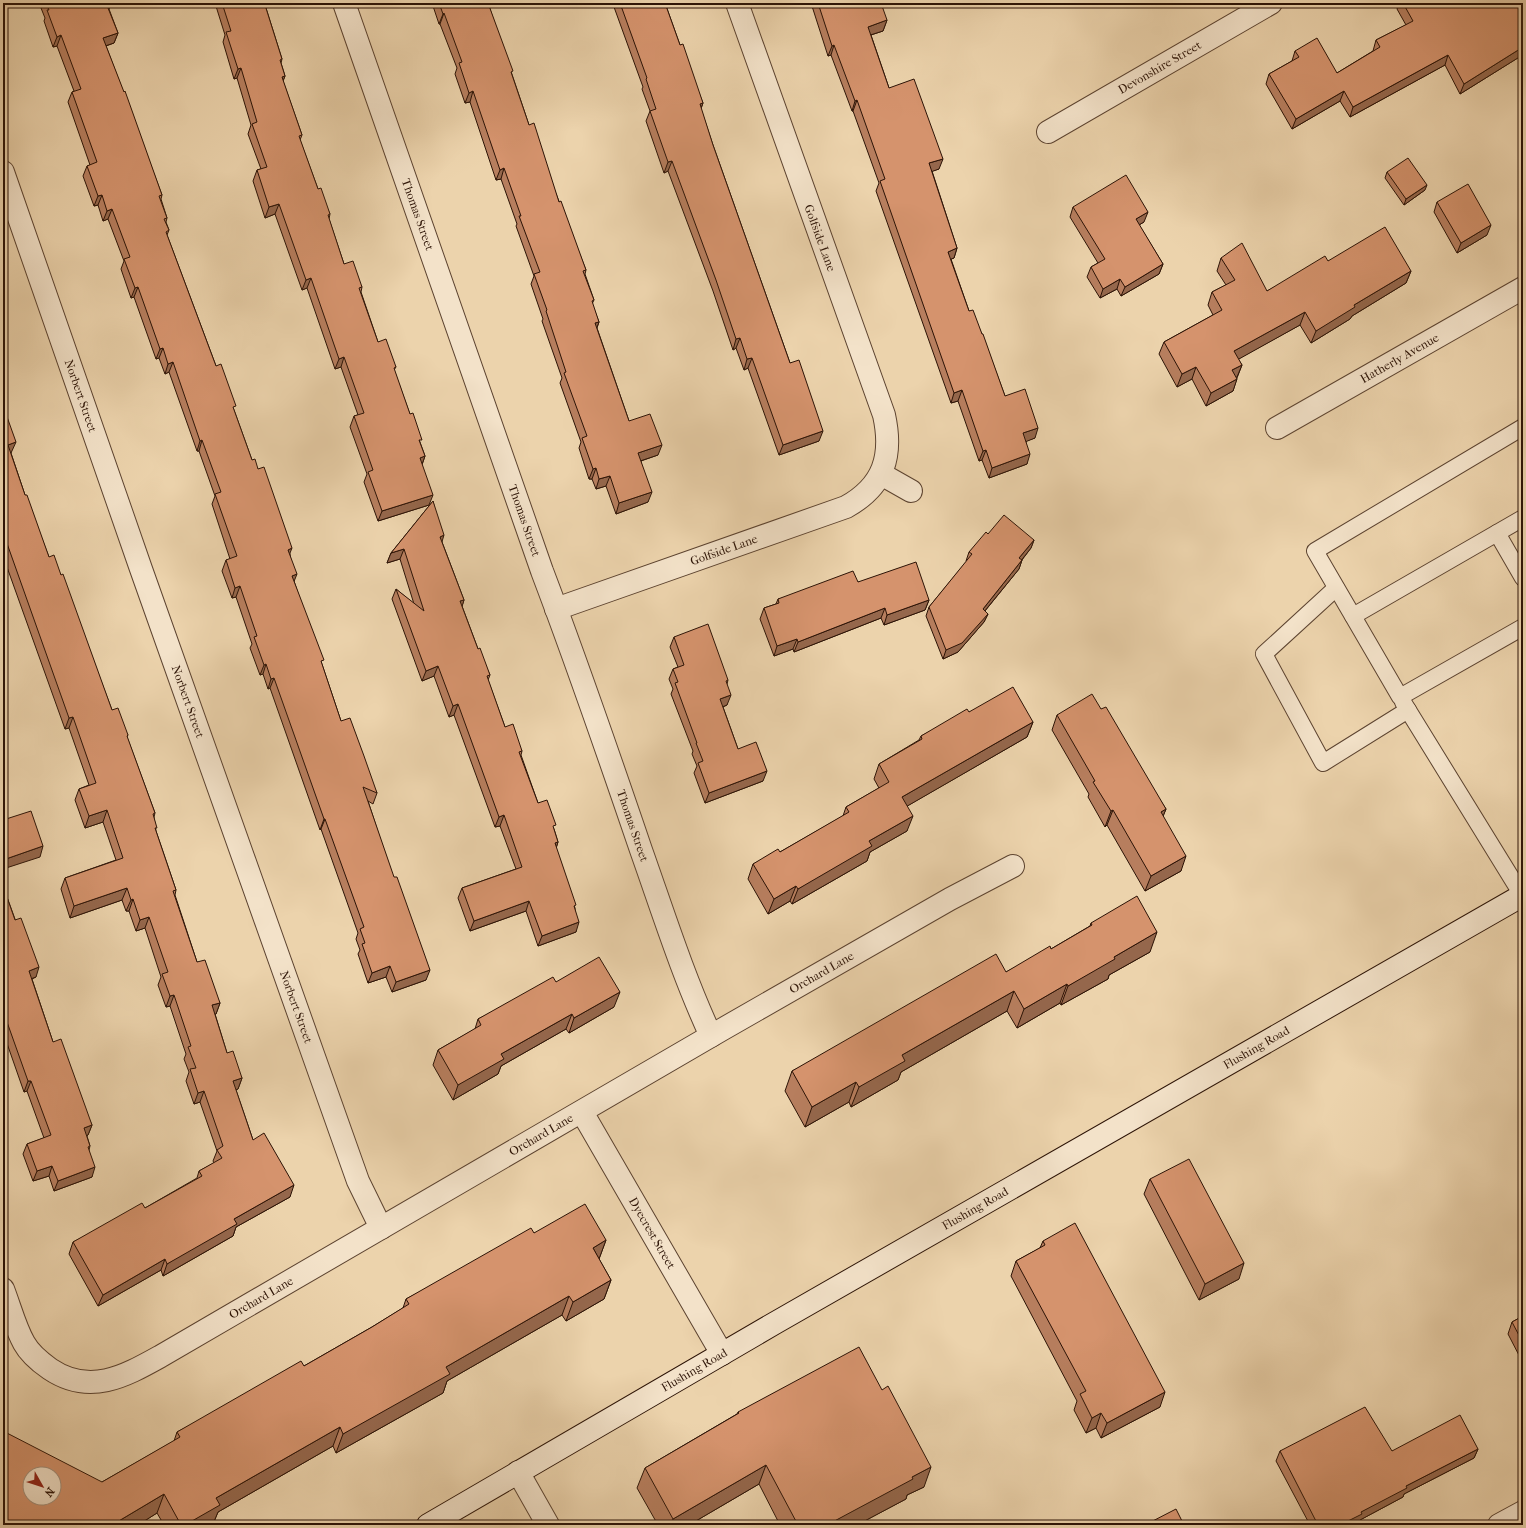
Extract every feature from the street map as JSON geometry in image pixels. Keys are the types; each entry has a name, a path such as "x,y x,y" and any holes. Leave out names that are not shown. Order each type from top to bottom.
{"street":[{"name":"Thomas Street","path":"344,3 691,991 711,1036"},
{"name":"Golfside Lane","path":"556,610 846,507 856,502 864,495 881,474 887,458 888,447 884,415 737,3"},
{"name":"Devonshire Street","path":"1048,132 1271,3"},
{"name":"Norbert Street","path":"3,172 144,577 358,1181 381,1228"},
{"name":"Hatherly Avenue","path":"1277,428 1523,288"},
{"path":"881,474 910,491"},
{"name":"Orchard Lane","path":"3,1289 16,1325 29,1350 42,1364 64,1377 83,1382 105,1381 130,1373 711,1036 950,899 1013,866"},
{"name":"Flushing Road","path":"428,1525 722,1354 1523,895"},
{"name":"Dyecrest Street","path":"582,1112 722,1354"},
{"path":"518,1472 548,1525"},
{"path":"1499,1525 1523,1512"}],"lane":[{"path":"1523,427 1314,551 1404,703 1523,895"},
{"path":"1353,616 1523,518"},
{"path":"1497,533 1523,578"},
{"path":"1336,588 1264,654 1323,763 1404,703 1523,627"}],"building":[{"path":"46,3 106,3 118,33 103,38 124,92 125,91 162,195 159,196 167,218 164,219 169,230 166,232 216,366 221,364 236,406 233,407 252,460 255,459 258,469 264,467 292,548 288,550 297,574 292,576 324,660 321,661 341,721 350,718 377,793 363,787 394,877 397,877 430,970 396,982 390,966 372,973 362,944 365,943 360,929 364,927 274,678 271,679 266,664 264,665 254,637 257,636 240,586 235,588 226,560 237,556 215,494 221,492 202,440 200,441 173,362 168,364 163,348 160,349 138,287 135,288 124,259 130,257 112,209 107,211 102,195 98,196 87,166 97,162 72,92 81,89 61,35 57,37 47,10 49,10"},
{"path":"222,3 268,3 265,5 282,59 280,60 285,76 282,77 302,135 299,136 318,189 321,188 344,264 353,261 362,287 359,288 378,342 386,339 396,367 394,368 410,414 413,413 422,440 419,440 425,456 420,458 433,495 382,511 368,472 373,470 354,416 364,413 344,357 339,359 311,278 306,280 279,204 269,207 257,170 267,167 252,124 257,122 241,68 238,69 226,32 231,31"},
{"path":"439,3 488,3 513,71 511,72 529,125 534,123 559,202 561,201 586,270 583,271 594,300 592,301 599,322 595,323 629,421 650,414 662,445 638,453 652,492 619,503 610,476 599,479 596,468 593,469 582,438 587,436 564,373 566,372 534,274 540,272 519,216 521,216 504,168 500,170 473,91 469,93 459,63 462,62"},
{"path":"620,3 665,3 680,45 683,44 703,103 700,104 713,145 790,363 799,360 823,431 783,445 752,358 747,359 740,338 736,339 672,161 668,162 650,111 656,109 646,79 647,78"},
{"path":"818,3 857,3 857,5 863,3 881,3 887,20 868,27 889,88 914,79 943,159 929,163 957,248 948,252 969,311 973,310 983,334 1005,396 1025,389 1038,428 1023,433 1030,454 992,468 986,450 983,451 962,390 954,393 880,181 885,179 857,100 855,101 834,45 832,46"},
{"path":"1403,3 1523,3 1523,47 1464,84 1448,55 1353,107 1344,91 1296,119 1269,74 1299,57 1295,51 1317,38 1337,73 1380,47 1376,40 1413,21"},
{"path":"1408,158 1427,185 1406,199 1387,172"},
{"path":"1126,175 1148,212 1136,219 1163,264 1125,287 1120,279 1103,289 1091,267 1105,259 1073,207"},
{"path":"1468,184 1491,225 1461,243 1437,202"},
{"path":"1385,227 1411,271 1354,305 1355,307 1316,331 1305,312 1234,351 1242,365 1232,370 1237,379 1211,393 1196,367 1182,374 1164,342 1222,310 1212,292 1235,280 1221,258 1242,243 1267,291 1325,256 1328,261"},
{"path":"3,413 6,414 16,442 8,445 25,495 27,495 49,557 54,555 61,575 63,574 112,710 118,708 155,813 153,814 157,828 155,828 176,890 173,891 197,962 205,960 220,1003 212,1005 227,1053 233,1051 242,1078 233,1081 253,1140 264,1133 294,1185 234,1219 237,1224 167,1264 165,1259 103,1295 73,1242 142,1203 145,1208 202,1176 199,1171 222,1158 217,1150 223,1146 204,1091 198,1093 190,1069 196,1068 188,1047 191,1046 174,995 170,996 162,974 168,972 149,917 140,920 133,899 131,900 127,888 74,906 65,878 123,858 107,810 89,816 79,789 96,783 73,717 69,718 3,535"},
{"path":"433,501 444,535 440,537 464,600 460,601 478,649 480,648 490,675 487,676 505,727 513,724 522,751 519,752 538,803 547,800 556,825 553,826 558,842 555,843 576,905 574,906 579,922 542,936 529,901 474,921 462,888 522,867 504,815 499,817 458,704 453,706 438,666 426,671 396,589 424,611 404,549 391,553"},
{"path":"1004,515 1034,540 1019,558 1022,560 983,609 988,614 962,643 946,650 929,607 972,554 969,552 986,532 988,534"},
{"path":"916,562 929,600 887,615 885,608 798,642 797,639 777,646 764,608 779,603 778,599 853,571 858,582"},
{"path":"708,624 728,680 726,681 731,695 720,699 738,749 756,742 767,771 709,793 698,763 703,761 675,683 678,682 673,669 684,665 674,637"},
{"path":"1013,687 1033,722 902,797 913,816 869,841 872,846 798,889 796,886 774,899 753,864 778,849 780,852 849,812 846,807 889,782 879,764 922,739 921,736 967,709 969,712"},
{"path":"1092,694 1101,709 1106,707 1166,809 1161,812 1186,856 1151,876 1113,810 1111,811 1093,782 1095,781 1057,715"},
{"path":"31,811 43,846 3,860 3,820"},
{"path":"3,886 15,920 21,918 39,967 29,971 53,1042 61,1039 92,1125 84,1128 90,1146 88,1147 95,1167 58,1181 52,1166 37,1171 27,1144 51,1135 31,1081 28,1081 7,1022 3,1023"},
{"path":"1137,896 1157,932 1114,957 1115,959 1068,986 1067,984 1024,1009 1014,991 902,1055 905,1061 859,1087 856,1082 812,1107 792,1071 996,954 1006,972 1050,946 1051,949"},
{"path":"599,957 620,992 574,1018 572,1014 501,1054 504,1059 458,1085 438,1050 481,1025 478,1019 553,977 556,982"},
{"path":"1189,1159 1244,1263 1205,1284 1150,1179"},
{"path":"585,1204 606,1240 593,1248 611,1280 573,1302 569,1296 446,1367 450,1374 343,1434 340,1427 216,1498 220,1505 185,1525 181,1525 164,1494 112,1525 3,1525 3,1431 102,1482 180,1437 177,1432 301,1361 304,1366 372,1327 409,1304 406,1299 531,1228 534,1233"},
{"path":"1075,1223 1165,1392 1107,1423 1101,1413 1092,1418 1080,1394 1086,1391 1016,1261 1045,1245 1043,1241"},
{"path":"1523,1316 1523,1343 1512,1322"},
{"path":"859,1347 882,1390 888,1386 931,1467 912,1477 913,1479 827,1525 798,1525 766,1465 673,1519 645,1468 739,1413 738,1412"},
{"path":"1365,1407 1392,1451 1460,1415 1478,1449 1406,1486 1407,1488 1361,1512 1362,1514 1340,1525 1318,1525 1280,1451"},
{"path":"1176,1509 1184,1525 1145,1525"}]}
